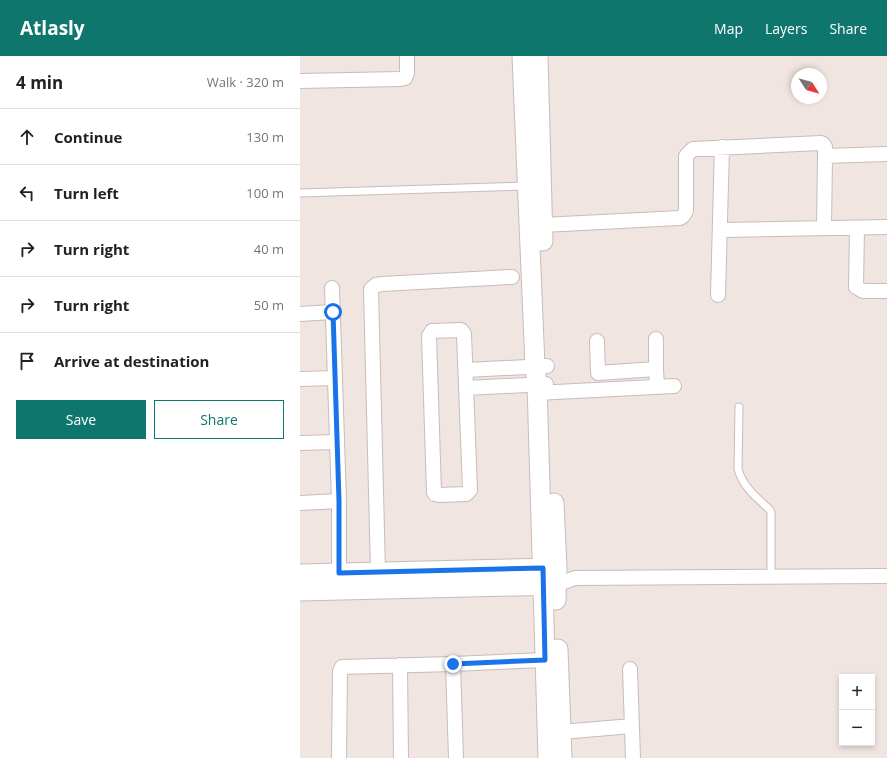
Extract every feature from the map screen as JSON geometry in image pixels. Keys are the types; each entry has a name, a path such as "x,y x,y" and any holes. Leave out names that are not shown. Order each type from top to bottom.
{"street":[{"path":"300,81 405,78 407,73 406,56"},
{"path":"522,56 534,185 550,577 562,758"},
{"path":"538,56 534,185 542,225 542,381"},
{"path":"542,225 680,218 686,211 686,156 693,149 821,143 825,147 824,228"},
{"path":"718,295 722,147"},
{"path":"825,156 887,154"},
{"path":"720,230 887,227"},
{"path":"857,228 856,286 863,291 887,291"},
{"path":"378,572 372,289 376,285 382,284 512,277"},
{"path":"332,288 339,501 339,573"},
{"path":"300,314 333,312"},
{"path":"432,331 463,331 466,388 470,490 466,494 435,494 429,336 432,331"},
{"path":"656,339 657,387"},
{"path":"597,341 598,390"},
{"path":"598,373 656,369"},
{"path":"466,370 598,390 674,386"},
{"path":"300,379 334,378"},
{"path":"466,388 542,381"},
{"path":"300,443 336,442"},
{"path":"300,503 339,501"},
{"path":"300,574 378,572 575,578 887,576"},
{"path":"300,591 550,577"},
{"path":"548,758 545,660 550,577"},
{"path":"339,758 340,671 342,667 545,660"},
{"path":"453,664 456,758"},
{"path":"400,665 401,758"},
{"path":"630,669 633,758"},
{"path":"561,732 632,726"}],"lane":[{"path":"300,194 534,185"},
{"path":"739,407 738,468 740,478 746,487 770,510 771,513 771,577"}],"route":[{"path":"333,312 339,501 339,573 543,568 545,660 453,664"}]}
